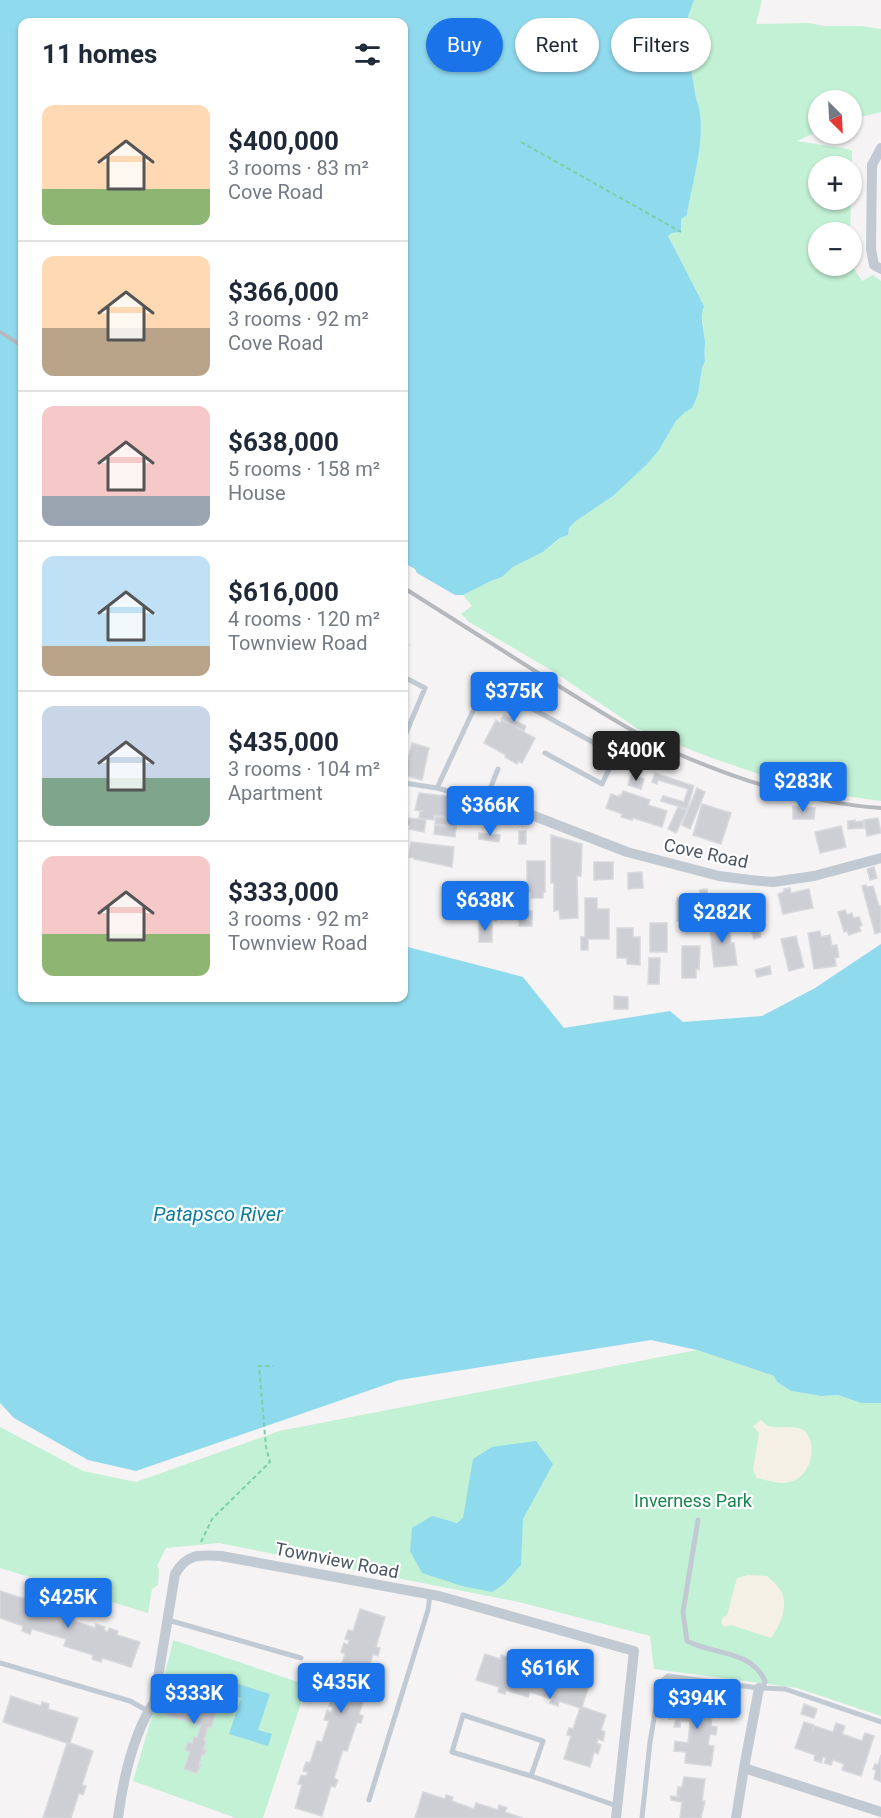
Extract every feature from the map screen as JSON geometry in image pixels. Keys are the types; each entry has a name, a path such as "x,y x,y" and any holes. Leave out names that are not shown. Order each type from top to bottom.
{"street":[{"path":"881,148 872,165 872,249 874,265 881,269"},
{"name":"Cove Road","path":"529,814 627,852 719,876 740,879 773,882 814,876 881,858"},
{"path":"118,1818 131,1753 154,1702 175,1574 185,1561 195,1556"},
{"name":"Townview Road","path":"195,1556 221,1556 430,1595 634,1651 617,1806"},
{"path":"736,1818 761,1688"},
{"path":"744,1768 881,1812"},
{"path":"616,1818 617,1806"}],"lane":[{"path":"408,679 425,688 408,728"},
{"path":"437,788 486,683 616,755 602,784 545,753"},
{"path":"484,801 498,769"},
{"path":"408,784 437,788 529,814"},
{"path":"698,1520 683,1612 687,1641 753,1664 761,1672 765,1681 761,1688"},
{"path":"369,1800 428,1610 430,1595"},
{"path":"168,1620 301,1658"},
{"path":"0,1663 130,1701 148,1711"},
{"path":"642,1818 650,1742 660,1683 668,1676 785,1689 881,1722"},
{"path":"531,1776 543,1742 463,1715 452,1752 617,1806"}],"path":[{"path":"521,142 681,232"},
{"path":"195,1556 212,1519 270,1462 266,1447 259,1366 274,1366"}],"green space":[{"path":"694,0 762,0 756,24 809,23 881,29 881,112 862,117 862,90 808,90 808,136 797,141 852,151 852,156 808,156 808,210 851,210 850,222 808,222 808,276 859,276 862,281 873,275 881,281 881,801 808,791 712,758 638,729 556,673 469,622 461,614 472,606 463,595 502,577 513,567 543,552 568,535 569,528 576,521 613,496 659,450 676,421 698,394 705,361 702,301 696,294 668,236 681,232 681,219 687,215 691,188 698,104 692,72 711,72 711,18 688,18"},
{"name":"Inverness Park","path":"697,1350 774,1376 777,1382 791,1391 821,1396 838,1395 861,1403 881,1403 881,1716 797,1688 654,1669 650,1636 519,1602 219,1543 166,1548 157,1566 159,1569 158,1585 152,1589 148,1613 0,1568 0,1427 83,1471 136,1482 279,1431"},
{"path":"173,1640 307,1685 263,1818 236,1818 133,1781"}],"sand":[{"path":"761,1420 768,1426 795,1427 805,1431 808,1435 812,1448 810,1463 797,1479 782,1483 757,1478 753,1470 759,1433 753,1426"},
{"path":"748,1575 767,1576 781,1591 784,1609 771,1638 731,1625 725,1627 721,1623 723,1617 727,1615 737,1578"}],"water":[{"name":"Patapsco River","path":"0,0 694,0 688,18 611,18 611,72 692,72 700,111 700,140 687,215 681,219 681,232 668,236 704,306 702,319 705,361 698,394 692,408 676,421 659,450 647,464 613,496 576,521 569,528 568,535 560,538 543,552 513,567 502,577 463,595 455,595 408,565 408,18 18,18 18,1002 408,1002 408,947 523,977 564,1028 670,1011 683,1022 762,1016 815,988 881,944 881,1403 861,1403 838,1395 821,1396 791,1391 777,1382 774,1376 697,1350 651,1340 399,1380 136,1471 88,1460 14,1418 0,1403"},
{"path":"536,1441 553,1464 523,1519 521,1565 504,1584 492,1592 462,1586 422,1573 410,1551 412,1528 432,1516 457,1523 463,1518 473,1459 492,1447"},
{"path":"229,1681 270,1694 258,1730 272,1734 268,1746 229,1734 241,1698 226,1692"}],"building":[{"path":"504,715 526,726 524,731 501,719"},
{"path":"496,720 500,723 502,720 535,738 522,763 518,761 517,764 484,743"},
{"path":"412,743 429,748 422,780 408,776 408,759"},
{"path":"655,773 694,786 687,809 661,801 663,796 684,802 688,789 658,780 657,784 652,782"},
{"path":"631,775 644,779 641,789 628,785"},
{"path":"697,788 705,792 690,829 682,825"},
{"path":"623,791 650,800 648,805 667,811 662,827 633,818 632,820 621,817 622,814 606,808 611,794 619,797"},
{"path":"419,793 452,797 449,817 434,815 434,820 419,818 420,812 423,811 415,810"},
{"path":"702,804 731,813 721,844 693,835"},
{"path":"793,806 815,808 814,819 793,819"},
{"path":"678,807 687,810 676,833 668,829"},
{"path":"436,817 457,819 456,826 435,824"},
{"path":"408,818 426,820 424,832 409,829"},
{"path":"878,818 881,833 867,836 864,820"},
{"path":"855,820 855,822 863,821 864,828 848,829 848,821"},
{"path":"435,825 456,828 455,837 434,834"},
{"path":"841,826 846,847 820,853 815,832"},
{"path":"519,831 526,831 526,844 519,844"},
{"path":"479,833 500,835 499,842 479,839"},
{"path":"551,835 582,844 581,876 577,876 578,918 560,919 559,910 554,911 554,883 551,883"},
{"path":"411,842 454,847 452,867 409,857"},
{"path":"527,861 545,861 543,898 531,898 531,892 527,892"},
{"path":"594,862 613,862 613,879 594,880"},
{"path":"874,867 877,878 870,880 867,869"},
{"path":"642,872 643,888 628,889 628,873"},
{"path":"862,886 867,887 873,886 879,906 881,906 881,932 875,934"},
{"path":"790,888 791,893 809,889 813,908 783,914 778,894"},
{"path":"707,889 709,902 701,903 700,890"},
{"path":"585,898 597,898 597,909 609,909 609,939 588,939 588,950 581,950 581,937 585,937"},
{"path":"677,898 691,898 691,921 677,921"},
{"path":"754,898 758,901 764,920 757,922 761,937 754,939 749,924 743,925 738,906 749,903 748,900"},
{"path":"480,907 498,908 497,921 480,920"},
{"path":"519,910 532,911 532,926 519,926"},
{"path":"845,910 847,915 852,913 853,918 859,917 862,925 859,927 861,931 849,935 847,931 844,932 838,912"},
{"path":"728,919 737,965 714,967 709,921"},
{"path":"479,923 492,923 492,942 479,942"},
{"path":"650,923 667,923 667,952 650,952"},
{"path":"617,928 633,928 633,937 640,937 640,965 627,964 627,958 617,958"},
{"path":"820,931 821,937 830,935 832,946 837,945 839,957 835,958 836,966 814,969 808,933"},
{"path":"796,936 804,967 789,971 781,939"},
{"path":"682,946 700,946 699,970 696,969 696,978 682,978"},
{"path":"649,958 660,958 659,984 648,984"},
{"path":"770,966 771,974 757,977 755,970"},
{"path":"614,996 628,997 628,1009 614,1009"},
{"path":"0,1591 25,1599 26,1594 35,1597 34,1601 38,1603 39,1598 48,1601 47,1606 76,1615 74,1621 95,1628 96,1624 105,1627 104,1630 108,1632 109,1628 118,1631 117,1635 140,1642 131,1667 102,1658 101,1662 92,1659 93,1655 64,1646 66,1639 32,1629 30,1634 22,1631 23,1626 0,1618"},
{"path":"360,1609 385,1617 376,1647 380,1648 378,1656 373,1654 364,1683 369,1685 359,1714 363,1716 361,1723 357,1722 347,1751 343,1750 334,1778 338,1780 335,1787 331,1786 322,1816 295,1808 302,1785 298,1784 301,1775 306,1776 308,1772 303,1771 306,1762 310,1763 317,1741 322,1742 329,1721 324,1720 327,1710 331,1712 333,1707 329,1706 332,1697 336,1699 343,1678 338,1676 345,1654 341,1652 344,1643 348,1645 349,1640 345,1639 348,1630 353,1631"},
{"path":"485,1654 500,1659 501,1655 510,1658 509,1662 513,1663 514,1659 523,1662 522,1666 536,1671 538,1666 552,1670 554,1667 562,1669 561,1674 566,1675 567,1671 576,1674 575,1678 590,1683 582,1707 606,1715 601,1730 605,1732 603,1741 598,1739 597,1743 601,1745 598,1754 594,1752 590,1767 564,1759 571,1736 567,1735 569,1728 573,1729 580,1708 559,1701 558,1706 550,1703 552,1699 530,1692 528,1697 506,1690 505,1694 498,1692 499,1687 476,1680"},
{"path":"174,1693 217,1707 211,1728 208,1727 204,1740 206,1741 203,1750 206,1750 204,1755 202,1754 199,1765 201,1765 196,1773 184,1769 190,1752 185,1750 188,1742 192,1743 194,1737 197,1737 201,1725 167,1715"},
{"path":"693,1693 720,1696 719,1704 713,1704 711,1726 717,1727 716,1735 710,1734 708,1745 714,1746 711,1766 685,1763 686,1752 674,1751 675,1741 688,1743 690,1722 680,1721 680,1727 674,1727 676,1719 669,1719 670,1715 665,1714 665,1710 691,1713"},
{"path":"11,1696 41,1706 42,1702 49,1704 48,1709 78,1718 70,1743 93,1751 82,1785 86,1786 83,1795 79,1793 71,1818 43,1818 67,1743 3,1722"},
{"path":"804,1704 817,1709 814,1718 801,1714"},
{"path":"804,1722 814,1725 812,1731 814,1726 833,1732 836,1723 845,1726 842,1734 862,1741 865,1733 874,1736 861,1776 842,1770 844,1764 833,1760 831,1765 824,1763 826,1758 823,1757 821,1763 814,1760 815,1755 795,1748"},
{"path":"881,1755 881,1782 874,1779 876,1770 873,1769 875,1764 878,1765"},
{"path":"684,1777 705,1779 702,1801 705,1801 701,1818 680,1818 682,1802 671,1800 671,1796 680,1797 677,1795 678,1787 682,1787"},
{"path":"423,1792 445,1799 446,1795 453,1797 452,1801 474,1809 476,1803 498,1810 499,1805 507,1808 505,1812 523,1818 415,1818"}],"railway":[{"path":"0,332 18,343"},
{"path":"408,591 596,709 667,749 718,770 772,788 826,801 881,808"}]}
